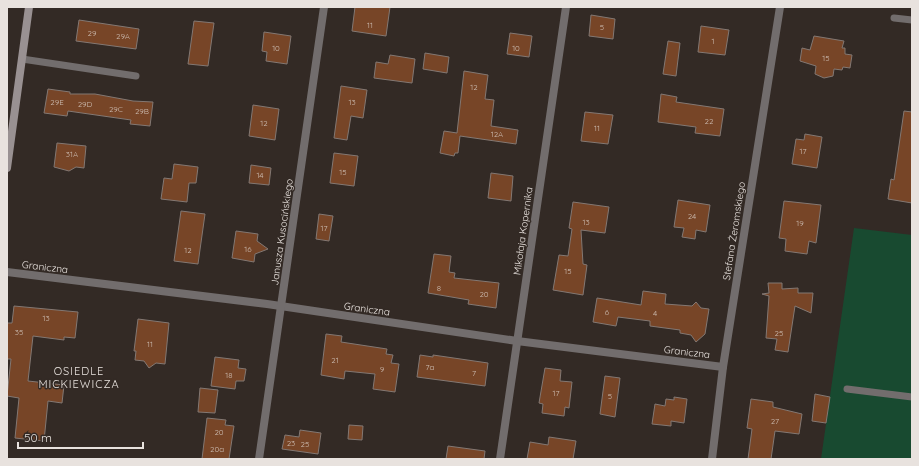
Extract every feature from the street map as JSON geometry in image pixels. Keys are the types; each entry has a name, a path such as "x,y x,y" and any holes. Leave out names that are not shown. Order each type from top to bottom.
{"street":[{"path":"7,168 29,7"},
{"name":"Janusza Kusocińskiego","path":"259,459 324,7"},
{"name":"Mikołaja Kopernika","path":"500,459 566,7"},
{"name":"Stefana Żeromskiego","path":"712,459 723,367 780,7"},
{"name":"Graniczna","path":"7,272 282,307 517,341 723,367"}],"lane":[{"path":"894,18 912,20"},
{"path":"22,59 136,76"},
{"path":"847,389 912,397"}],"green space":[{"path":"854,228 912,235 912,459 821,459"}],"building":[{"path":"355,7 390,7 386,36 352,31"},
{"path":"591,15 615,19 613,39 589,36"},
{"path":"79,20 139,29 136,49 76,41"},
{"path":"194,21 214,23 208,66 188,64"},
{"path":"701,26 729,30 725,55 698,52"},
{"path":"264,32 291,36 287,64 266,61 267,52 262,51"},
{"path":"510,33 532,36 529,57 507,54"},
{"path":"814,36 844,41 842,48 845,48 845,54 852,55 850,68 843,67 842,70 834,69 833,76 824,78 815,74 816,66 800,61 802,48 810,50"},
{"path":"668,41 680,43 676,76 663,74"},
{"path":"425,53 449,57 447,73 423,69"},
{"path":"390,55 415,59 412,83 374,78 376,62 388,64"},
{"path":"464,71 488,75 485,99 494,100 491,126 518,130 516,144 460,136 458,153 455,153 454,156 440,153 444,131 457,133"},
{"path":"341,86 367,90 363,118 351,116 347,140 334,138"},
{"path":"48,89 70,92 70,94 95,94 133,101 153,102 150,126 130,124 131,120 68,111 67,116 44,113"},
{"path":"661,94 677,97 676,102 724,109 720,136 695,133 696,127 658,122"},
{"path":"253,105 279,109 275,140 249,136"},
{"path":"904,111 912,112 912,203 888,199 891,179 894,180"},
{"path":"585,112 613,115 608,144 581,141"},
{"path":"805,134 822,137 817,168 792,164 796,139 804,140"},
{"path":"57,143 86,146 84,168 76,167 69,171 54,167"},
{"path":"334,153 358,156 354,186 330,183"},
{"path":"174,164 198,167 196,183 189,183 187,202 161,199 164,178 172,179"},
{"path":"251,165 271,168 269,185 249,183"},
{"path":"491,173 513,176 511,201 488,198"},
{"path":"678,200 710,205 706,232 696,230 695,239 682,237 684,228 674,227"},
{"path":"784,201 821,205 816,243 809,241 807,254 785,251 786,239 779,238"},
{"path":"573,202 609,207 605,233 581,230 583,264 587,265 583,295 553,290 559,255 568,256 572,229 569,228"},
{"path":"181,211 205,214 198,264 174,261"},
{"path":"319,214 333,216 329,241 316,239"},
{"path":"236,231 258,234 257,241 268,249 255,254 254,262 232,258"},
{"path":"434,254 451,256 449,272 455,273 454,278 499,283 496,308 468,304 469,300 428,293"},
{"path":"768,283 782,283 782,289 798,288 798,293 813,293 811,313 795,306 788,352 775,350 777,339 766,338 769,296 762,294 769,293"},
{"path":"643,291 666,294 665,304 692,306 696,302 701,308 709,309 705,334 696,342 691,335 680,333 680,330 650,326 650,321 618,317 616,326 593,322 597,298 641,305"},
{"path":"14,306 78,312 75,338 64,337 64,340 33,336 28,381 64,385 62,403 48,401 44,441 15,438 19,398 7,396 11,359 7,359 7,323 12,323"},
{"path":"138,319 169,323 165,364 156,363 149,368 144,361 135,360 136,351 134,351"},
{"path":"326,334 342,336 341,342 387,349 386,354 393,355 391,363 399,364 395,392 373,389 375,374 345,371 344,379 321,375"},
{"path":"420,355 433,357 433,355 488,363 485,386 417,377"},
{"path":"215,357 239,360 238,368 246,369 244,381 236,381 235,389 211,386"},
{"path":"545,368 561,370 560,381 572,382 569,408 565,407 564,416 542,413 543,404 539,403"},
{"path":"605,376 620,378 615,417 600,414"},
{"path":"200,388 218,390 215,413 198,412"},
{"path":"815,394 830,397 826,423 812,421"},
{"path":"674,397 687,399 684,423 671,421 671,426 652,424 655,404 665,406 666,399 674,400"},
{"path":"751,399 773,402 773,407 802,414 799,434 775,431 771,459 748,459 752,429 747,428"},
{"path":"207,418 226,420 225,425 234,426 229,459 202,459"},
{"path":"349,425 363,426 362,440 348,439"},
{"path":"300,430 321,433 318,454 282,449 285,435 299,437"},
{"path":"549,437 576,441 573,459 527,459 530,442 548,445"},
{"path":"448,446 485,451 484,459 446,459"}],"district":[{"name":"OSIEDLE MICKIEWICZA","path":"79,377"}]}
